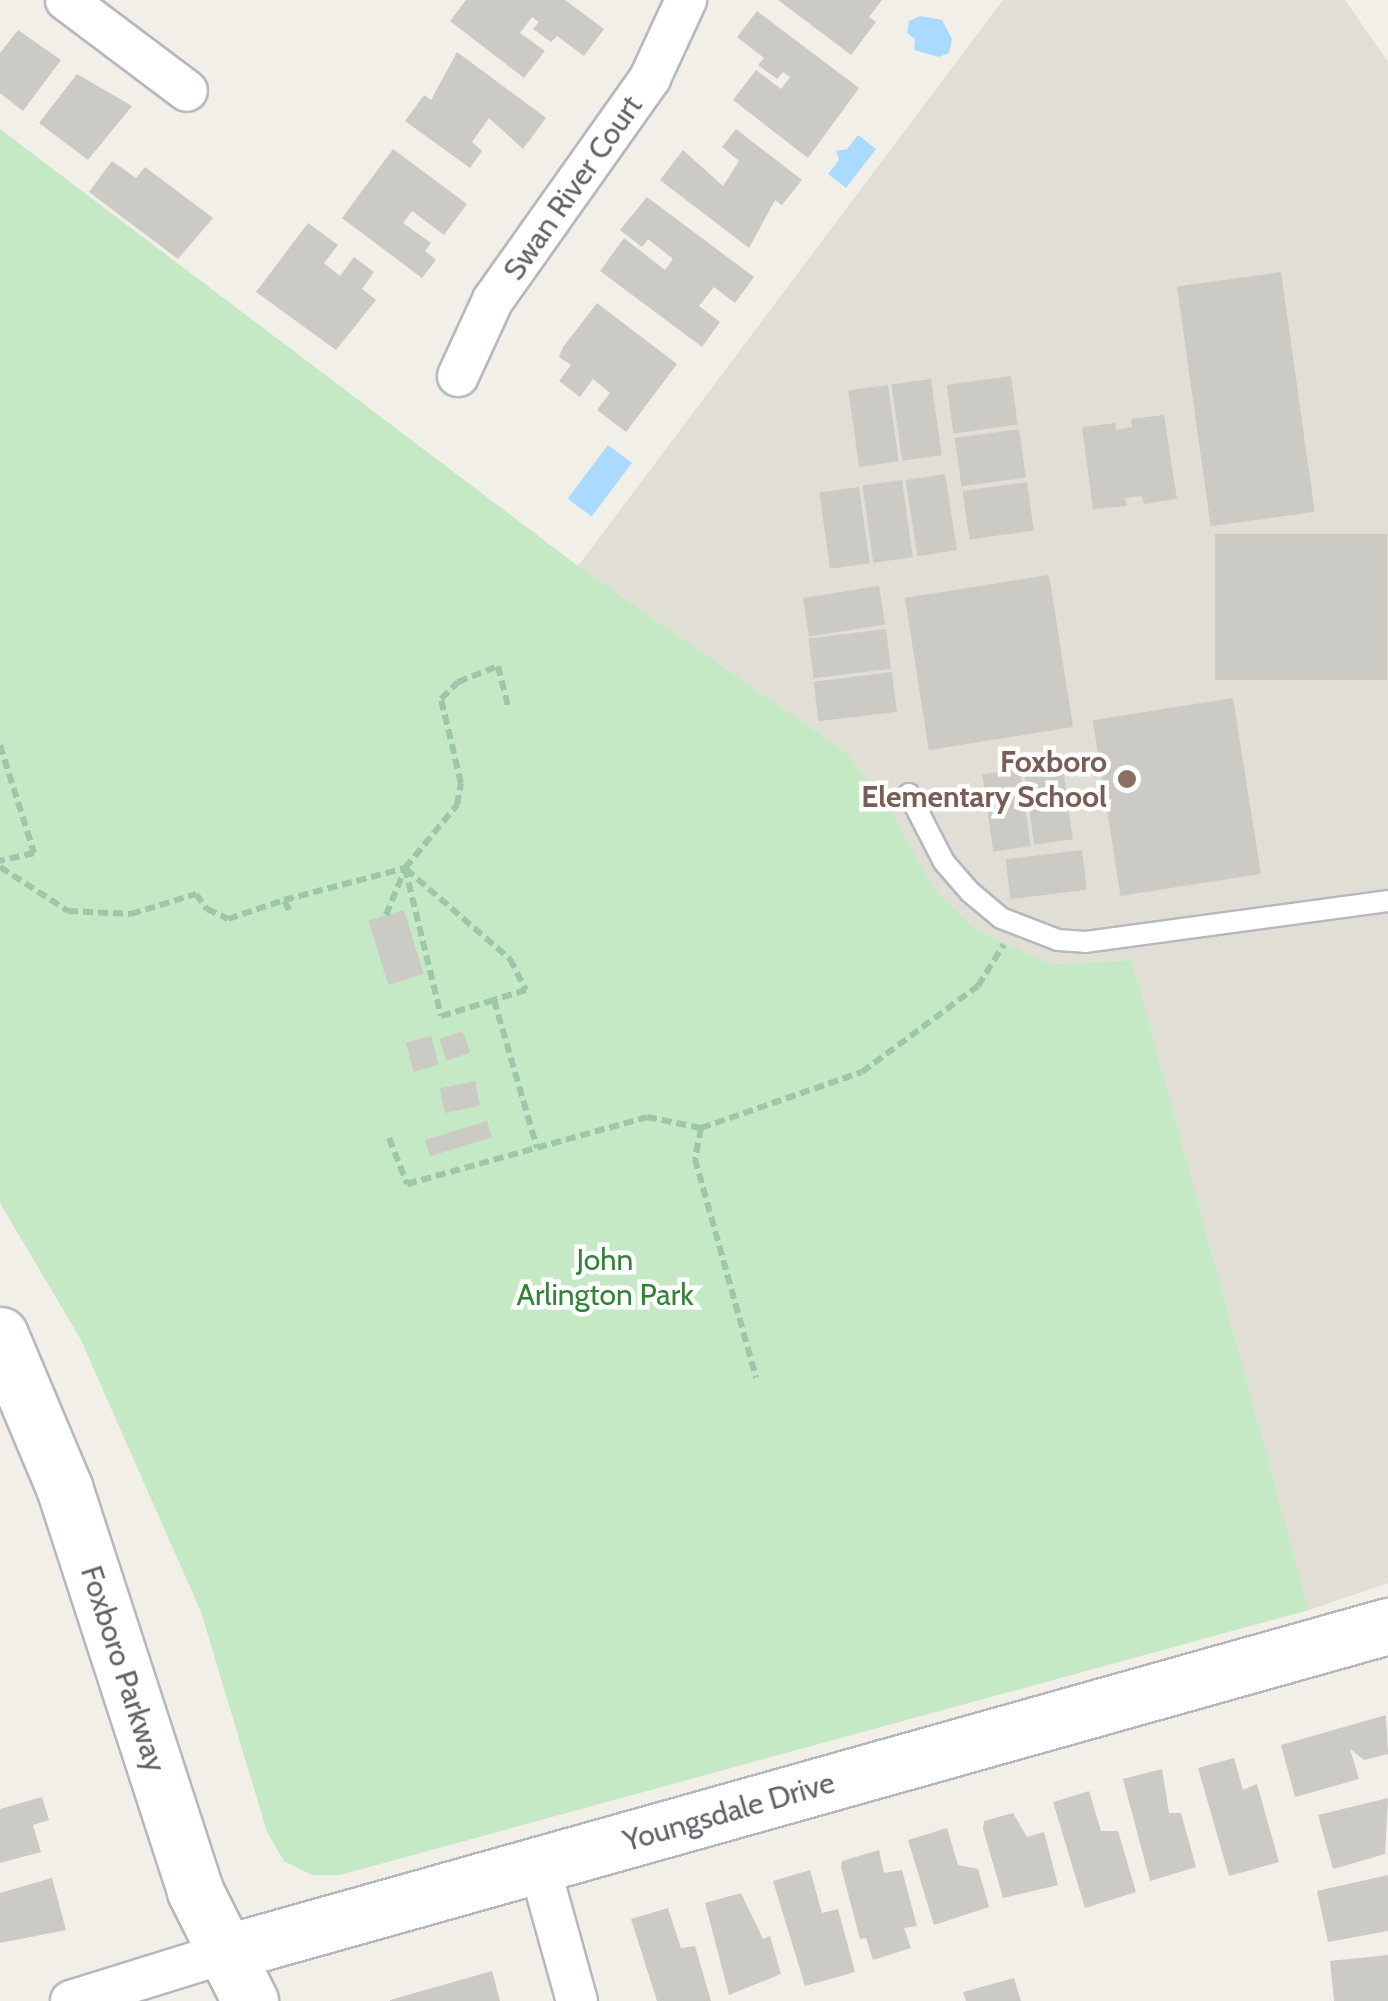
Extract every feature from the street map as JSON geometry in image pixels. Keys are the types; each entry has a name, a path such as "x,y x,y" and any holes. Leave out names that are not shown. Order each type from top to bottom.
{"street":[{"path":"66,0 187,90"},
{"name":"Swan River Court","path":"458,376 493,300 650,78 686,0"},
{"name":"Foxboro Parkway","path":"0,1335 64,1487 195,1891 250,2001"},
{"name":"Youngsdale Drive","path":"70,2001 228,1952 1388,1626"},
{"path":"539,1865 577,2001"}],"lane":[{"path":"910,794 944,862 970,892 1013,924 1085,942 1388,900"}],"path":[{"path":"386,916 405,868 456,805 461,784 441,700 458,682 498,666 509,710"},
{"path":"0,745 34,853 0,864"},
{"path":"0,864 68,911 131,914 196,894 228,919 405,868"},
{"path":"405,868 510,960 526,990 441,1016 405,868"},
{"path":"284,900 290,910"},
{"path":"390,1138 407,1184 647,1118 701,1128 862,1072 978,986 1013,924"},
{"path":"494,1000 537,1148"},
{"path":"701,1128 695,1159 756,1378"}],"shaded area":[{"name":"Foxboro Elementary School","path":"1003,0 1345,0 1388,62 1388,1583 1309,1610 1132,960 1051,964 975,929 936,891 887,806 846,752 578,566"}],"green space":[{"name":"John Arlington Park","path":"0,129 578,566 846,752 887,805 936,891 975,929 1051,964 1132,960 1309,1610 340,1875 312,1875 284,1861 267,1832 201,1612 81,1340 0,1203"}],"water":[{"path":"920,16 942,20 952,39 949,53 939,57 914,50 915,39 907,33 909,21"},
{"path":"858,135 876,149 846,188 828,174 839,160 836,151 847,149"},
{"path":"608,445 632,463 592,517 568,499"}],"building":[{"path":"466,0 565,0 604,29 584,56 557,36 551,42 533,29 539,22 532,17 520,33 545,51 524,78 450,21"},
{"path":"778,0 882,0 869,17 876,22 851,55"},
{"path":"757,11 859,88 808,158 733,100 756,70 781,89 790,77 783,72 777,79 758,65 764,58 737,37"},
{"path":"18,30 61,60 23,111 0,93 0,53"},
{"path":"457,52 546,118 523,149 489,118 472,142 482,151 470,168 405,121 424,95 431,100"},
{"path":"77,74 132,106 88,160 39,123"},
{"path":"736,129 802,180 782,205 775,200 749,248 660,180 683,150 723,186 739,161 722,147"},
{"path":"393,149 467,204 444,235 412,211 403,223 431,243 425,251 436,260 422,278 342,218"},
{"path":"112,161 136,178 145,167 213,218 178,259 89,192"},
{"path":"647,197 754,277 735,303 714,287 699,306 720,322 702,347 600,271 624,238 665,270 673,259 648,239 642,247 620,230"},
{"path":"308,223 338,245 324,263 340,276 354,257 374,272 362,289 376,300 336,350 256,292"},
{"path":"1281,272 1315,512 1211,526 1177,287"},
{"path":"597,303 677,364 626,432 597,410 610,393 593,379 580,397 559,381 571,365 559,357 563,347"},
{"path":"1011,376 1018,425 953,434 947,385"},
{"path":"931,379 942,455 902,461 891,385"},
{"path":"888,385 899,461 859,467 848,391"},
{"path":"1164,415 1177,499 1144,504 1142,496 1125,498 1127,506 1093,509 1082,427 1115,423 1116,430 1132,427 1131,419"},
{"path":"1019,429 1026,478 961,487 955,438"},
{"path":"945,474 957,550 918,556 905,480"},
{"path":"902,480 913,557 873,563 862,486"},
{"path":"1027,482 1034,531 969,540 963,491"},
{"path":"859,487 870,563 830,569 819,493"},
{"path":"1215,534 1387,534 1387,680 1215,680"},
{"path":"1049,575 1073,727 929,750 905,598"},
{"path":"879,586 885,625 809,637 803,598"},
{"path":"886,629 891,669 813,678 809,639"},
{"path":"892,672 897,712 818,721 814,682"},
{"path":"1233,698 1261,874 1121,896 1093,720"},
{"path":"1062,762 1073,839 1034,845 1023,767"},
{"path":"1020,769 1031,846 993,852 982,774"},
{"path":"1082,850 1087,890 1010,899 1006,859"},
{"path":"404,910 424,974 388,985 369,921"},
{"path":"463,1031 470,1053 446,1061 439,1039"},
{"path":"431,1036 439,1065 414,1072 406,1043"},
{"path":"475,1081 480,1105 445,1113 440,1088"},
{"path":"487,1121 492,1137 430,1156 425,1140"},
{"path":"1386,1715 1388,1754 1364,1760 1350,1749 1359,1779 1295,1797 1281,1745"},
{"path":"1234,1758 1243,1790 1257,1784 1279,1862 1229,1876 1198,1768"},
{"path":"1162,1769 1169,1813 1181,1813 1196,1867 1150,1881 1123,1779"},
{"path":"1089,1791 1101,1831 1118,1831 1136,1892 1085,1908 1053,1802"},
{"path":"42,1797 49,1820 33,1825 41,1852 0,1863 0,1809"},
{"path":"1388,1798 1385,1854 1333,1869 1318,1815"},
{"path":"1013,1813 1027,1837 1044,1832 1058,1885 1003,1898 983,1829 984,1821"},
{"path":"947,1828 958,1865 978,1869 989,1907 934,1925 908,1840"},
{"path":"879,1850 884,1873 902,1870 917,1926 904,1928 911,1948 873,1960 866,1938 860,1939 841,1867 842,1861"},
{"path":"810,1870 822,1913 838,1909 855,1972 805,1986 773,1881"},
{"path":"1388,1875 1388,1931 1328,1942 1317,1891"},
{"path":"52,1878 66,1930 0,1943 0,1893"},
{"path":"741,1893 763,1939 770,1936 781,1974 729,1995 705,1903"},
{"path":"668,1908 681,1948 695,1946 711,2001 657,2001 631,1919"},
{"path":"1388,1955 1388,2001 1334,2001 1330,1961"},
{"path":"492,1971 500,2001 390,2001 390,2000"},
{"path":"1014,1978 1021,2001 966,2001 963,1992"}],"place":[{"name":"Foxboro Elementary School","path":"1127,779"}]}
